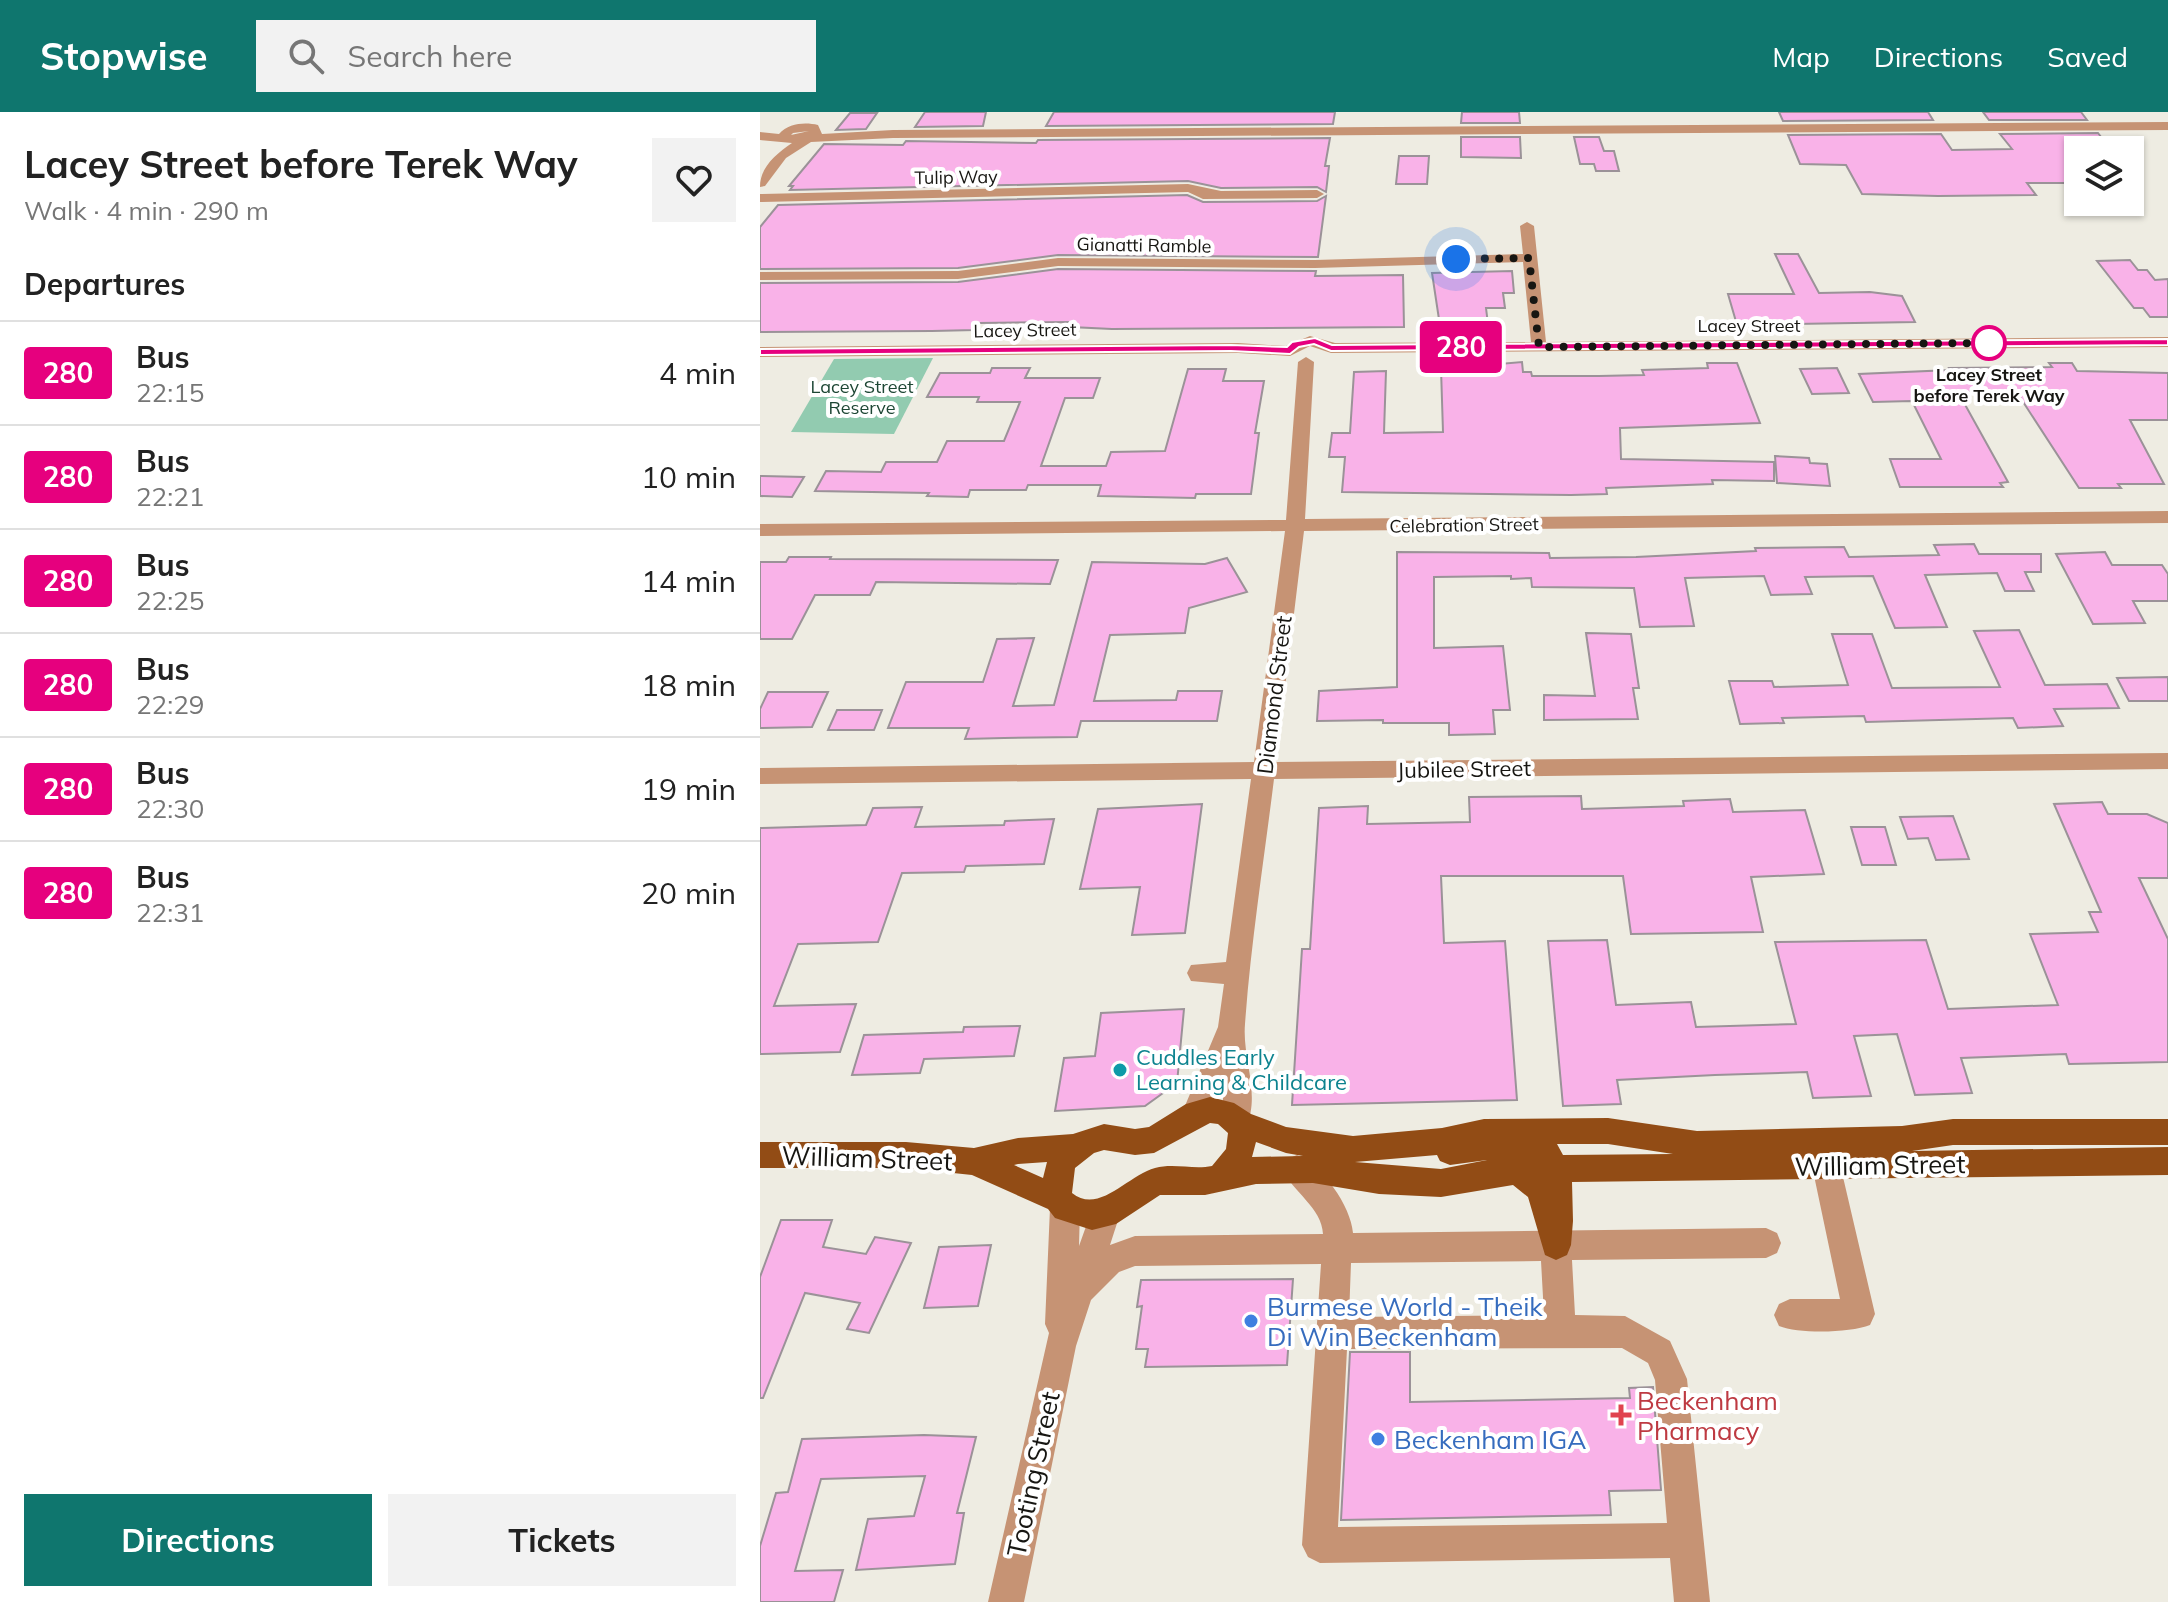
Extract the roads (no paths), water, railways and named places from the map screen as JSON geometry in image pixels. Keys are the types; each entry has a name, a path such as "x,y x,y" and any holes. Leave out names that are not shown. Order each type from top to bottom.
{"main road":[{"name":"William Street","path":"974,1162 1018,1151 1076,1147 1104,1137 1135,1142 1154,1140 1196,1113 1210,1110 1277,1138 1353,1149 1405,1145 1484,1132 1628,1133 1697,1144 1824,1153 2168,1161"},
{"path":"1218,1179 1233,1167 1240,1156 1243,1146 1239,1121"},
{"name":"William Street","path":"2001,1131 2050,1141 2168,1143"},
{"name":"William Street","path":"760,1155 906,1155 974,1162 1081,1215 1105,1214 1133,1193 1157,1181 1218,1179 1256,1170 1297,1169 1379,1180 1441,1183 1539,1170 1824,1153 1953,1132 2168,1132"},
{"name":"William Street","path":"1539,1170 1577,1144 1605,1135 1628,1133"},
{"name":"William Street","path":"1405,1145 1451,1152 1522,1145 1537,1147 1539,1170"},
{"path":"1061,1204 1057,1174 1062,1161 1076,1147"},
{"path":"1556,1245 1560,1205 1574,1179 1592,1169"},
{"path":"1539,1170 1560,1205"},
{"path":"1539,1170 1556,1245"}],"street":[{"path":"1610,112 1614,130"},
{"path":"760,134 2168,126"},
{"path":"782,155 788,134"},
{"path":"760,183 782,155 812,134"},
{"name":"Tulip Way","path":"760,198 1153,191 1186,196 1317,194"},
{"path":"1527,226 1539,347"},
{"name":"Gianatti Ramble","path":"760,276 958,275 1058,262 1301,264 1529,258"},
{"name":"Lacey Street","path":"760,352 1231,348 1322,360 1329,356 1331,348 2168,342"},
{"name":"Diamond Street","path":"1196,1113 1231,1027 1295,527 1298,356"},
{"name":"Celebration Street","path":"760,530 2168,517"},
{"name":"Jubilee Street","path":"760,776 2168,761"},
{"path":"1200,973 1238,973"},
{"name":"Diamond Street","path":"1231,1027 1238,1078 1239,1121"},
{"path":"1790,1315 1859,1314 1824,1153"},
{"path":"1297,1169 1334,1212 1337,1238 1320,1545 1686,1540"},
{"name":"Tooting Street","path":"1060,1346 1061,1204"},
{"name":"Tooting Street","path":"1006,1602 1060,1346 1105,1214"},
{"path":"1082,1288 1109,1260 1135,1251 1337,1238 1556,1245 1766,1243"},
{"path":"1556,1245 1560,1331"},
{"path":"1331,1333 1625,1332 1659,1352 1671,1379 1692,1602"}],"place":[{"name":"Lacey Street before Terek Way","path":"1989,343"},
{"name":"Cuddles Early Learning & Childcare","path":"1120,1070"},
{"name":"Burmese World - Theik Di Win Beckenham","path":"1251,1321"},
{"name":"Beckenham Pharmacy","path":"1621,1415"},
{"name":"Beckenham IGA","path":"1378,1439"}],"park label":[{"name":"Lacey Street Reserve","path":"862,396"}]}
